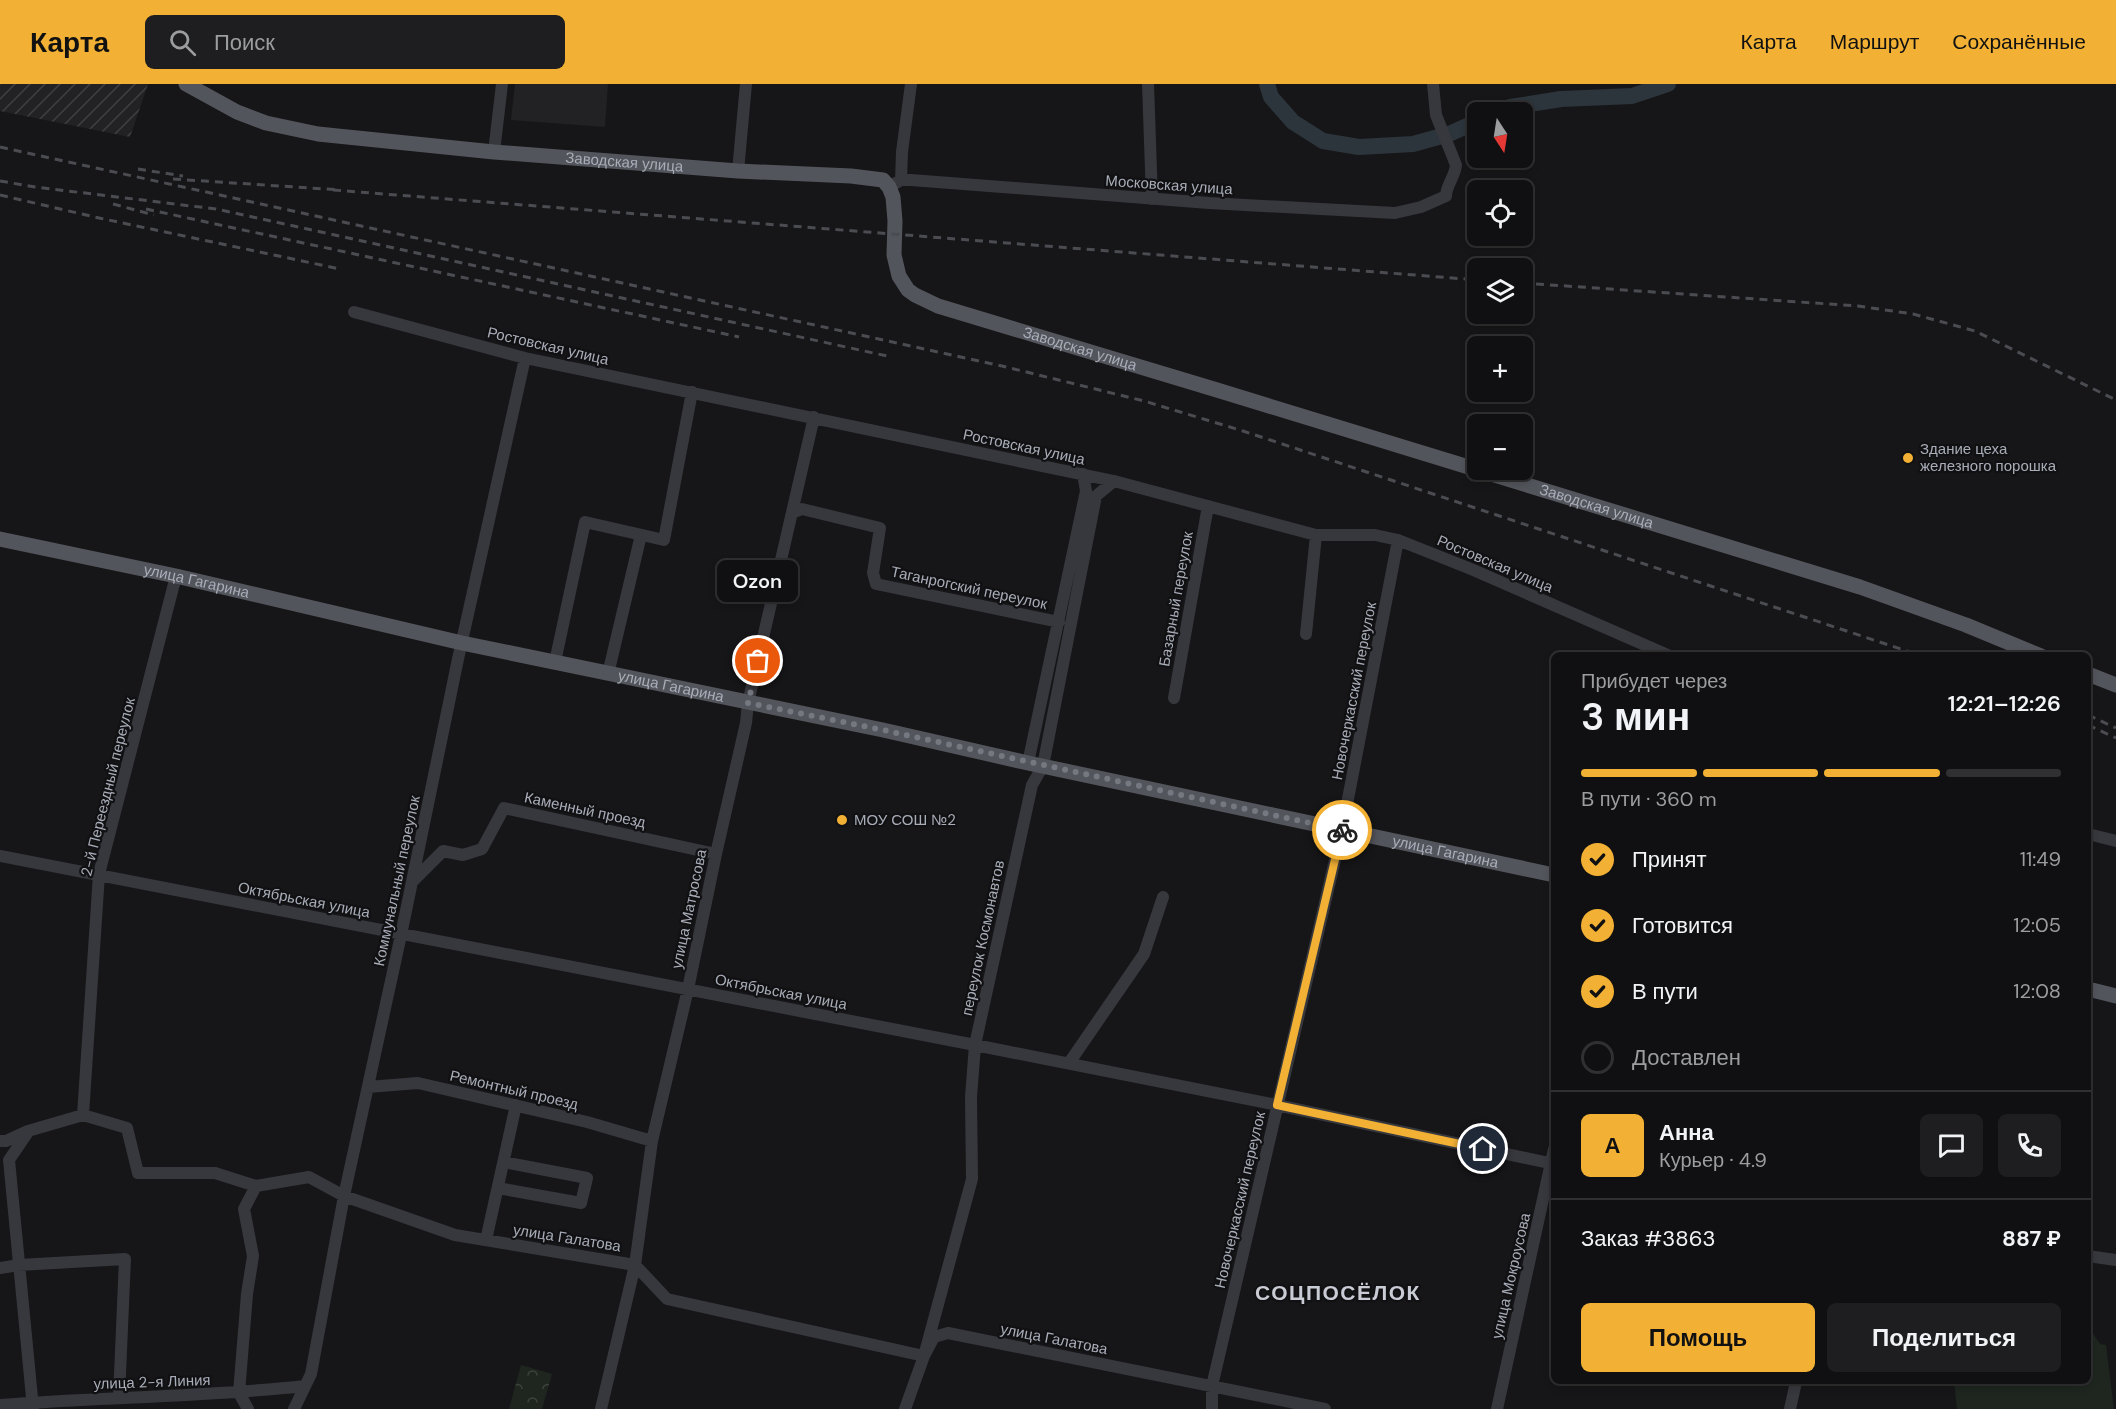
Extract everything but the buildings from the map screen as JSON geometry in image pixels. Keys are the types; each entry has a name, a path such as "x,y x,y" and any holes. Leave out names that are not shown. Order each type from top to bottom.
{"main road":[{"name":"Заводская улица","path":"186,84 237,112 266,123 298,131 494,152 883,180 895,184 894,255 899,276 908,290 932,304 1860,587 2031,652"},
{"path":"208,84 223,104"},
{"name":"улица Гагарина","path":"0,539 176,576 462,644 883,730 1551,874"},
{"path":"2091,675 2116,686"},
{"path":"2091,990 2116,996"}],"street":[{"path":"494,152 502,84"},
{"path":"738,171 746,84"},
{"path":"895,184 902,152 911,84"},
{"path":"1148,84 1152,199"},
{"name":"Московская улица","path":"895,184 1395,213 1421,207 1446,196 1446,189 1455,174 1456,165 1436,115 1433,84"},
{"name":"Ростовская улица","path":"354,312 525,358 1114,481 1316,535 1375,535 1398,540 1471,569 1661,652"},
{"name":"Коммунальный переулок","path":"294,1409 311,1374 344,1196 525,358"},
{"path":"555,662 585,522 664,540 692,392"},
{"name":"улица Матросова","path":"601,1409 635,1264 652,1141 688,989 746,723 748,703 814,417"},
{"path":"1028,763 1086,491 1083,474"},
{"name":"переулок Космонавтов","path":"905,1409 924,1356 972,1179 971,1097 975,1044 1032,785 1043,766 1096,496 1114,481"},
{"name":"Базарный переулок","path":"1174,698 1208,506"},
{"name":"Таганрогский переулок","path":"792,513 802,509 880,528 873,573 876,584 1059,622"},
{"path":"608,674 641,535"},
{"path":"1306,634 1316,535"},
{"name":"Новочеркасский переулок","path":"1212,1409 1212,1386 1342,830 1398,540"},
{"name":"2-й Переездный переулок","path":"83,1115 99,874 176,576"},
{"name":"Каменный проезд","path":"412,882 443,851 463,855 482,849 504,808 716,854"},
{"path":"2091,835 2116,842"},
{"name":"Октябрьская улица","path":"0,856 975,1044 1551,1164"},
{"path":"1069,1063 1144,954 1163,897"},
{"name":"Ремонтный проезд","path":"368,1087 418,1083 587,1122 652,1141"},
{"path":"486,1240 516,1105"},
{"path":"0,1141 83,1115"},
{"name":"улица Галатова","path":"83,1115 127,1128 138,1173 215,1173 256,1186 309,1177 344,1196 455,1235 635,1264 667,1299 924,1356 934,1337 948,1333 1325,1409"},
{"path":"28,1131 9,1160 33,1406"},
{"path":"498,1188 581,1203 587,1178 504,1162"},
{"name":"улица Мокроусова","path":"1497,1409 1551,1173"},
{"path":"248,1409 239,1393 247,1294 253,1256 244,1209 256,1186"},
{"path":"2091,1256 2116,1260"},
{"path":"0,1268 124,1259 119,1397"},
{"path":"1790,1409 1796,1384"},
{"name":"улица 2-я Линия","path":"0,1405 33,1406 119,1397 239,1393 305,1386"}],"shaded area":[{"path":"0,84 148,84 130,137 0,111"},
{"path":"515,84 608,84 605,127 511,120"}],"green space":[{"path":"2091,1330 2100,1344 2106,1345 2114,1409 1957,1409 1954,1384 2091,1384"},
{"path":"521,1365 552,1374 542,1409 509,1409"}],"waterway":[{"path":"1267,84 1271,97 1293,122 1323,141 1359,147 1413,144 1449,134 1467,126"},
{"path":"1533,103 1561,99 1632,96 1668,84"}],"railway":[{"path":"0,147 1002,366 1144,401 1243,431 1910,652"},
{"path":"138,169 183,176"},
{"path":"173,179 341,190"},
{"path":"0,181 216,209 887,356"},
{"path":"333,190 1467,279"},
{"path":"0,195 340,269"},
{"path":"113,204 154,215"},
{"path":"146,209 739,337"},
{"path":"1533,284 1858,306 1913,314 1975,331 2116,400"},
{"path":"2091,716 2116,728"},
{"path":"2091,726 2116,738"}],"way so far":[{"path":"758,661 748,703 883,730 1342,830"}],"place":[{"name":"Здание цеха железного порошка","path":"1908,458"},
{"name":"Ozon","path":"758,661"},
{"name":"МОУ СОШ №2","path":"842,820"}],"district":[{"name":"СОЦПОСЁЛОК","path":"1338,1293"}],"route":[{"path":"1342,830 1277,1105 1483,1149"}]}
